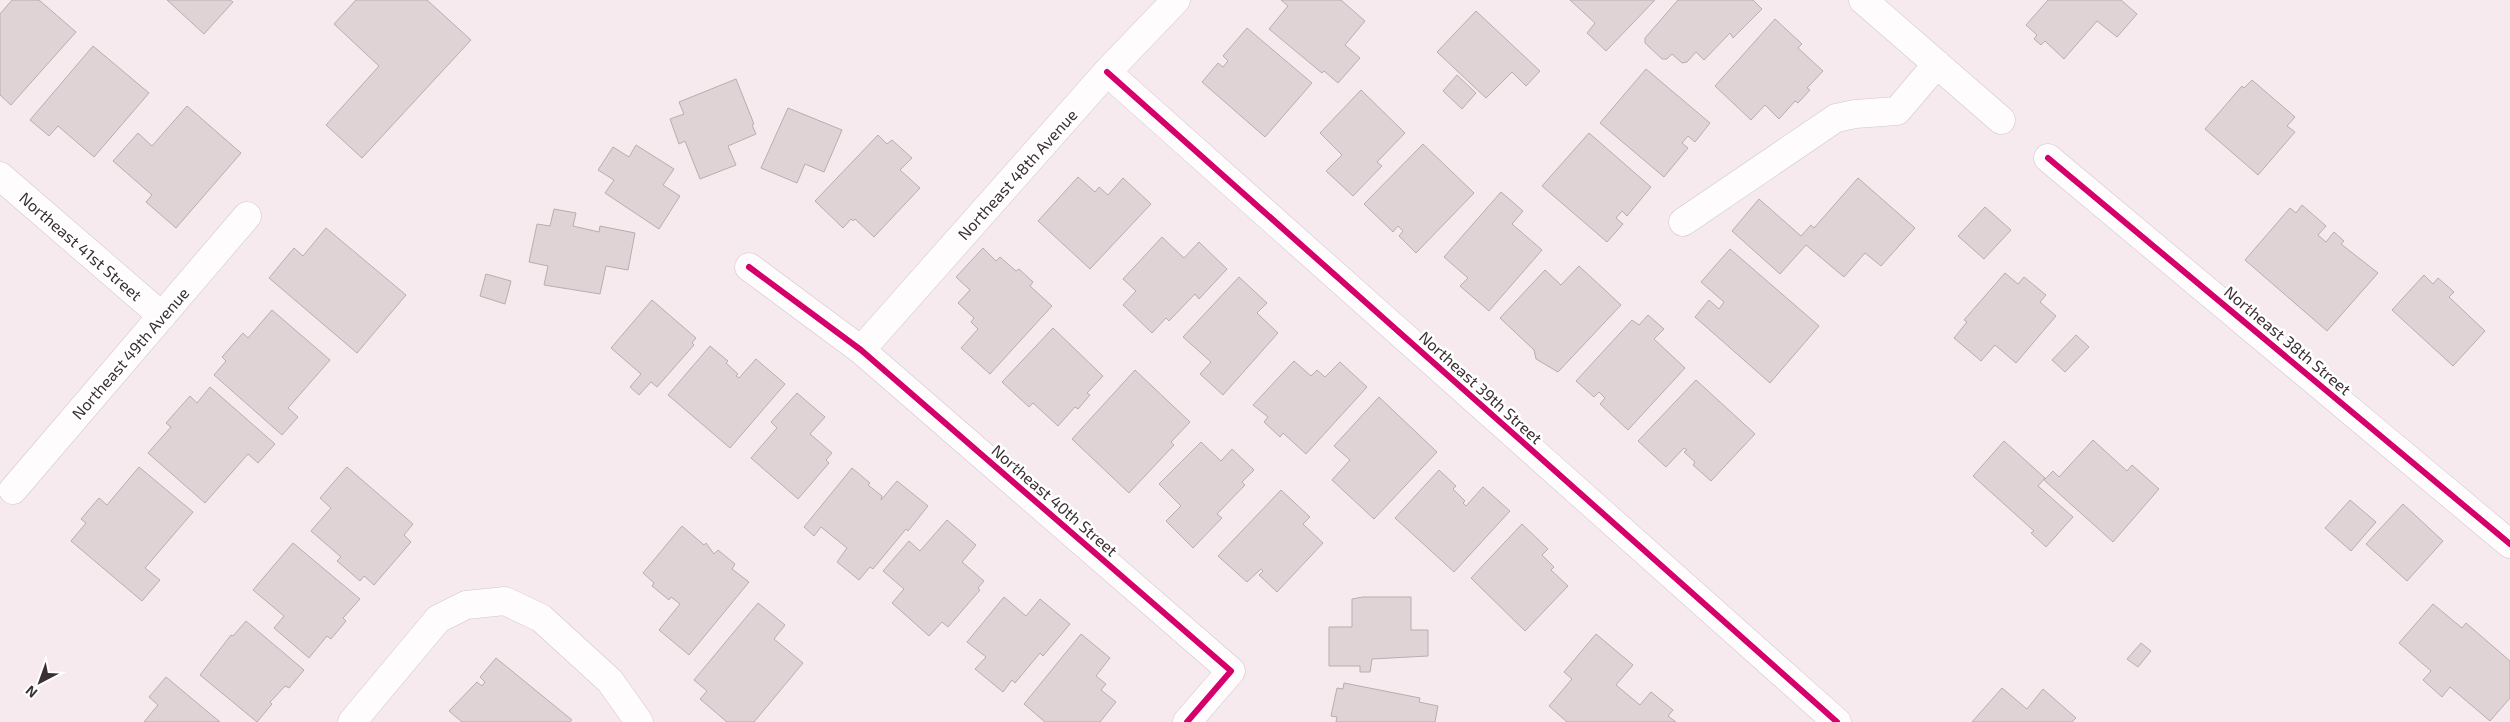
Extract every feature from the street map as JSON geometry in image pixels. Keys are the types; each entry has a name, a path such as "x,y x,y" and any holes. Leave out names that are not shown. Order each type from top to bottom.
{"street":[{"name":"Northeast 48th Avenue","path":"861,350 1108,72 1176,0"},
{"path":"1863,0 2001,120"},
{"path":"1683,222 1836,118 1855,114 1897,111 1937,64"},
{"name":"Northeast 39th Street","path":"1108,72 1837,722"},
{"name":"Northeast 38th Street","path":"2048,158 2510,544"},
{"name":"Northeast 41st Street","path":"0,176 162,316"},
{"name":"Northeast 49th Avenue","path":"13,490 247,216"},
{"name":"Northeast 40th Street","path":"749,267 861,350 1231,670 1187,722"},
{"path":"352,722 438,619 466,605 505,601 541,618 610,681 639,722"}],"building":[{"path":"12,0 39,0 76,32 11,105 0,95 0,14"},
{"path":"167,0 230,0 233,2 204,34"},
{"path":"356,0 427,0 471,40 362,158 326,125 379,66 334,24"},
{"path":"1281,0 1341,0 1365,21 1345,45 1360,58 1338,83 1324,71 1322,73 1269,29 1288,6"},
{"path":"1570,0 1655,0 1606,51 1587,33 1595,23"},
{"path":"1678,0 1753,0 1762,9 1733,38 1730,33 1704,60 1696,52 1687,62 1682,63 1672,54 1667,59 1662,59 1645,43 1645,38"},
{"path":"2048,0 2121,0 2137,14 2117,37 2097,21 2064,59 2045,41 2041,45 2034,39 2037,35 2026,25"},
{"path":"1476,11 1540,71 1526,86 1512,72 1486,98 1437,52"},
{"path":"1775,19 1802,44 1798,48 1823,71 1807,88 1810,90 1798,103 1795,101 1779,119 1765,105 1751,120 1715,86"},
{"path":"1247,28 1312,83 1265,137 1202,82 1218,63 1223,67 1228,61 1223,56"},
{"path":"93,46 149,93 94,157 58,126 49,136 30,120"},
{"path":"1646,69 1710,123 1695,142 1688,136 1682,143 1688,148 1664,177 1600,123"},
{"path":"1457,75 1476,93 1462,109 1443,91"},
{"path":"736,79 754,124 752,125 756,134 728,146 736,165 700,179 685,141 679,144 670,119 684,114 679,102"},
{"path":"2252,80 2295,117 2287,126 2295,132 2258,175 2205,129 2242,86 2244,88"},
{"path":"1361,90 1405,133 1377,162 1382,166 1353,196 1326,171 1342,155 1320,133"},
{"path":"187,106 241,153 176,228 146,202 152,195 113,161 138,133 152,146"},
{"path":"788,108 842,130 824,172 805,164 797,183 761,168"},
{"path":"1589,133 1651,187 1627,216 1622,211 1616,218 1623,224 1607,242 1542,186"},
{"path":"878,135 887,144 892,140 912,158 900,170 920,188 874,237 855,219 853,221 851,219 843,228 815,201"},
{"path":"1423,144 1474,193 1416,253 1399,236 1403,231 1398,226 1393,232 1364,204"},
{"path":"636,145 674,169 663,185 680,196 659,229 605,193 614,180 598,170 613,147 629,157"},
{"path":"1078,177 1095,192 1099,187 1108,195 1123,178 1151,204 1090,269 1038,221"},
{"path":"1858,178 1915,228 1881,266 1865,253 1844,277 1806,245 1780,274 1732,231 1759,199 1801,236 1811,225 1814,228"},
{"path":"1501,192 1523,211 1512,224 1542,250 1489,311 1460,286 1468,278 1444,257"},
{"path":"2302,205 2326,226 2318,235 2326,242 2334,232 2344,241 2341,244 2378,273 2327,331 2245,260 2290,208 2296,213"},
{"path":"1985,207 2011,230 1984,259 1958,236"},
{"path":"554,209 576,213 573,226 599,232 600,226 635,233 628,270 606,266 600,294 544,285 548,266 529,262 537,224 550,226"},
{"path":"326,228 406,295 357,353 269,278 294,248 303,256"},
{"path":"1162,237 1184,258 1199,242 1227,269 1199,299 1195,294 1169,321 1166,318 1152,333 1123,305 1136,291 1123,279"},
{"path":"983,248 996,261 1000,257 1016,271 1019,269 1033,282 1030,286 1052,306 990,374 961,348 978,329 971,322 974,318 958,303 970,290 956,277"},
{"path":"1730,249 1819,326 1770,383 1695,317 1709,300 1719,309 1724,302 1701,282"},
{"path":"1579,266 1621,305 1558,372 1536,359 1534,350 1500,318 1545,270 1561,285"},
{"path":"2005,273 2018,284 2024,277 2046,295 2040,302 2056,316 2016,363 1995,345 1981,361 1954,338 1967,322 1964,320"},
{"path":"486,274 511,281 505,304 480,296"},
{"path":"2424,275 2433,284 2438,278 2454,292 2449,297 2485,331 2453,366 2392,310"},
{"path":"1239,277 1267,303 1257,313 1278,333 1223,395 1200,374 1211,362 1183,337"},
{"path":"652,300 696,338 692,343 694,345 657,387 651,382 639,395 630,387 641,374 611,348"},
{"path":"272,310 330,360 288,408 298,417 282,435 214,375 226,361 222,357 243,333 248,338"},
{"path":"1648,315 1664,329 1654,339 1685,368 1628,430 1600,404 1605,398 1599,392 1594,397 1576,381 1632,320 1639,325"},
{"path":"1053,328 1103,376 1087,393 1090,395 1078,409 1075,407 1058,426 1033,403 1029,407 1002,382"},
{"path":"2076,335 2089,347 2065,372 2052,360"},
{"path":"710,346 728,361 726,363 738,374 736,376 739,378 756,359 785,384 730,448 668,395"},
{"path":"1294,361 1311,376 1317,370 1325,377 1340,362 1367,387 1306,454 1283,433 1280,437 1264,422 1268,417 1253,405"},
{"path":"1135,370 1190,422 1171,442 1174,445 1129,493 1072,439"},
{"path":"1696,380 1755,434 1711,481 1693,465 1695,462 1684,452 1687,450 1684,448 1666,467 1638,441"},
{"path":"210,387 275,444 258,463 248,454 205,503 148,453 171,427 166,423 190,396 197,403"},
{"path":"797,393 825,417 810,434 832,453 826,460 829,463 798,499 751,458 777,428 771,422"},
{"path":"1379,397 1437,452 1374,519 1332,480 1350,460 1334,446"},
{"path":"2093,440 2127,471 2132,465 2159,489 2113,542 2044,480 2053,471 2059,477"},
{"path":"2004,441 2045,478 2038,486 2073,517 2046,547 2031,533 2034,531 1973,476"},
{"path":"1201,442 1221,461 1232,449 1254,470 1242,482 1245,485 1217,514 1222,518 1193,548 1166,521 1181,506 1159,484"},
{"path":"139,467 193,512 145,568 160,580 142,601 71,541 86,523 81,519 99,498 107,505"},
{"path":"347,467 413,524 404,535 411,542 374,585 364,576 360,581 337,561 341,557 311,531 331,508 320,498"},
{"path":"852,468 870,483 868,485 882,496 881,500 897,481 928,506 873,569 870,567 859,580 837,562 847,548 821,527 814,536 804,527"},
{"path":"1439,470 1456,486 1453,489 1465,501 1463,503 1466,506 1483,487 1510,511 1454,572 1395,518"},
{"path":"1281,490 1310,517 1303,524 1323,543 1277,592 1259,575 1263,571 1261,569 1247,582 1218,556"},
{"path":"2350,500 2376,522 2351,551 2325,528"},
{"path":"2403,504 2443,541 2407,581 2366,544"},
{"path":"947,520 976,545 962,562 984,581 978,588 980,590 948,627 942,622 929,636 892,603 904,589 883,571 909,541 920,551"},
{"path":"1522,524 1548,549 1542,555 1554,567 1551,570 1568,586 1525,631 1471,578"},
{"path":"682,526 704,545 706,543 714,554 718,550 735,564 732,569 749,582 689,655 659,630 680,604 671,597 669,600 652,586 654,583 643,573"},
{"path":"293,543 360,599 343,618 346,621 331,639 327,636 309,658 274,628 284,616 253,590"},
{"path":"1004,597 1026,616 1040,599 1070,624 1043,656 1040,653 1015,683 1012,680 1003,692 975,669 986,657 967,642"},
{"path":"1363,597 1411,597 1411,630 1428,630 1428,656 1372,659 1370,672 1360,672 1360,666 1329,666 1329,627 1352,627 1352,599"},
{"path":"758,603 785,625 774,639 803,663 754,722 727,722 700,699 707,691 694,680"},
{"path":"2433,604 2462,628 2466,623 2510,661 2510,698 2490,721 2450,687 2442,697 2423,680 2431,671 2399,643"},
{"path":"246,621 304,670 289,688 285,686 270,702 272,704 257,722 200,675 231,635 233,636"},
{"path":"1081,634 1110,658 1096,676 1106,684 1101,690 1116,702 1100,722 1045,722 1024,704"},
{"path":"1596,634 1633,665 1616,685 1640,705 1651,692 1673,710 1668,716 1676,722 1567,722 1549,706 1572,679 1564,672"},
{"path":"2141,643 2151,651 2138,667 2127,659"},
{"path":"496,658 572,720 570,722 462,722 449,711 477,682 482,686 485,682 480,677"},
{"path":"166,677 220,722 144,722 158,705 149,697"},
{"path":"1344,683 1420,698 1419,702 1438,706 1435,722 1336,722 1337,717 1331,716 1337,688 1343,689"},
{"path":"2002,688 2027,709 2043,689 2076,718 2072,722 1972,722"}],"cycle path":[{"path":"1107,72 1837,722"},
{"path":"2048,158 2510,544"},
{"path":"749,267 861,350 1231,671 1187,722"}]}
